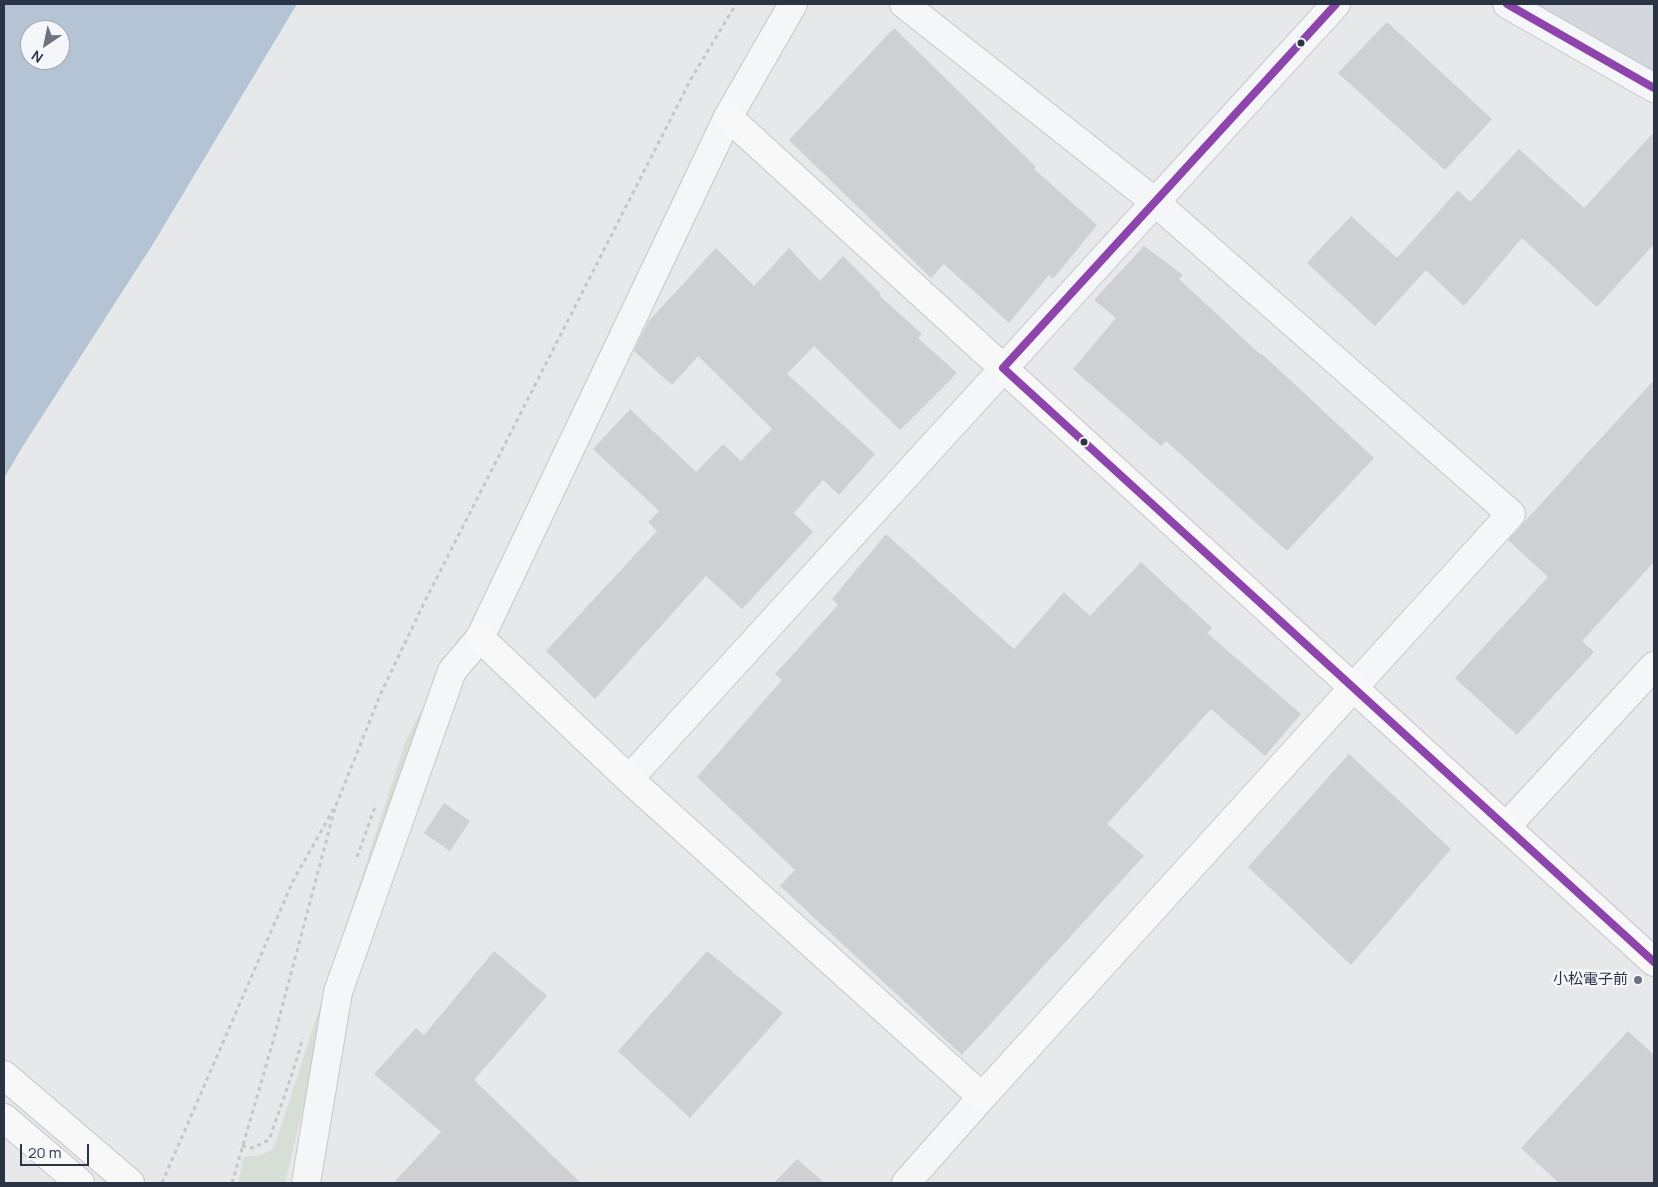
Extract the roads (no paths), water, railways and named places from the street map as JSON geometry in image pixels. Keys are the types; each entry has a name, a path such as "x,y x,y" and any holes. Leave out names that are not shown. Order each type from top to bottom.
{"street":[{"path":"306,1183 338,992 452,671 480,638 728,117 793,4"},
{"path":"904,4 1155,202 1511,514 906,1183"},
{"path":"629,779 1336,4"},
{"path":"1507,4 1654,88"},
{"path":"728,117 1654,962"},
{"path":"480,638 629,779 982,1097"},
{"path":"1506,827 1654,666"},
{"path":"4,1075 130,1183"},
{"path":"4,1118 80,1183"}],"water":[{"path":"4,4 297,4 153,244 4,478"}],"place":[{"name":"小松電子前","path":"1638,980"}]}
